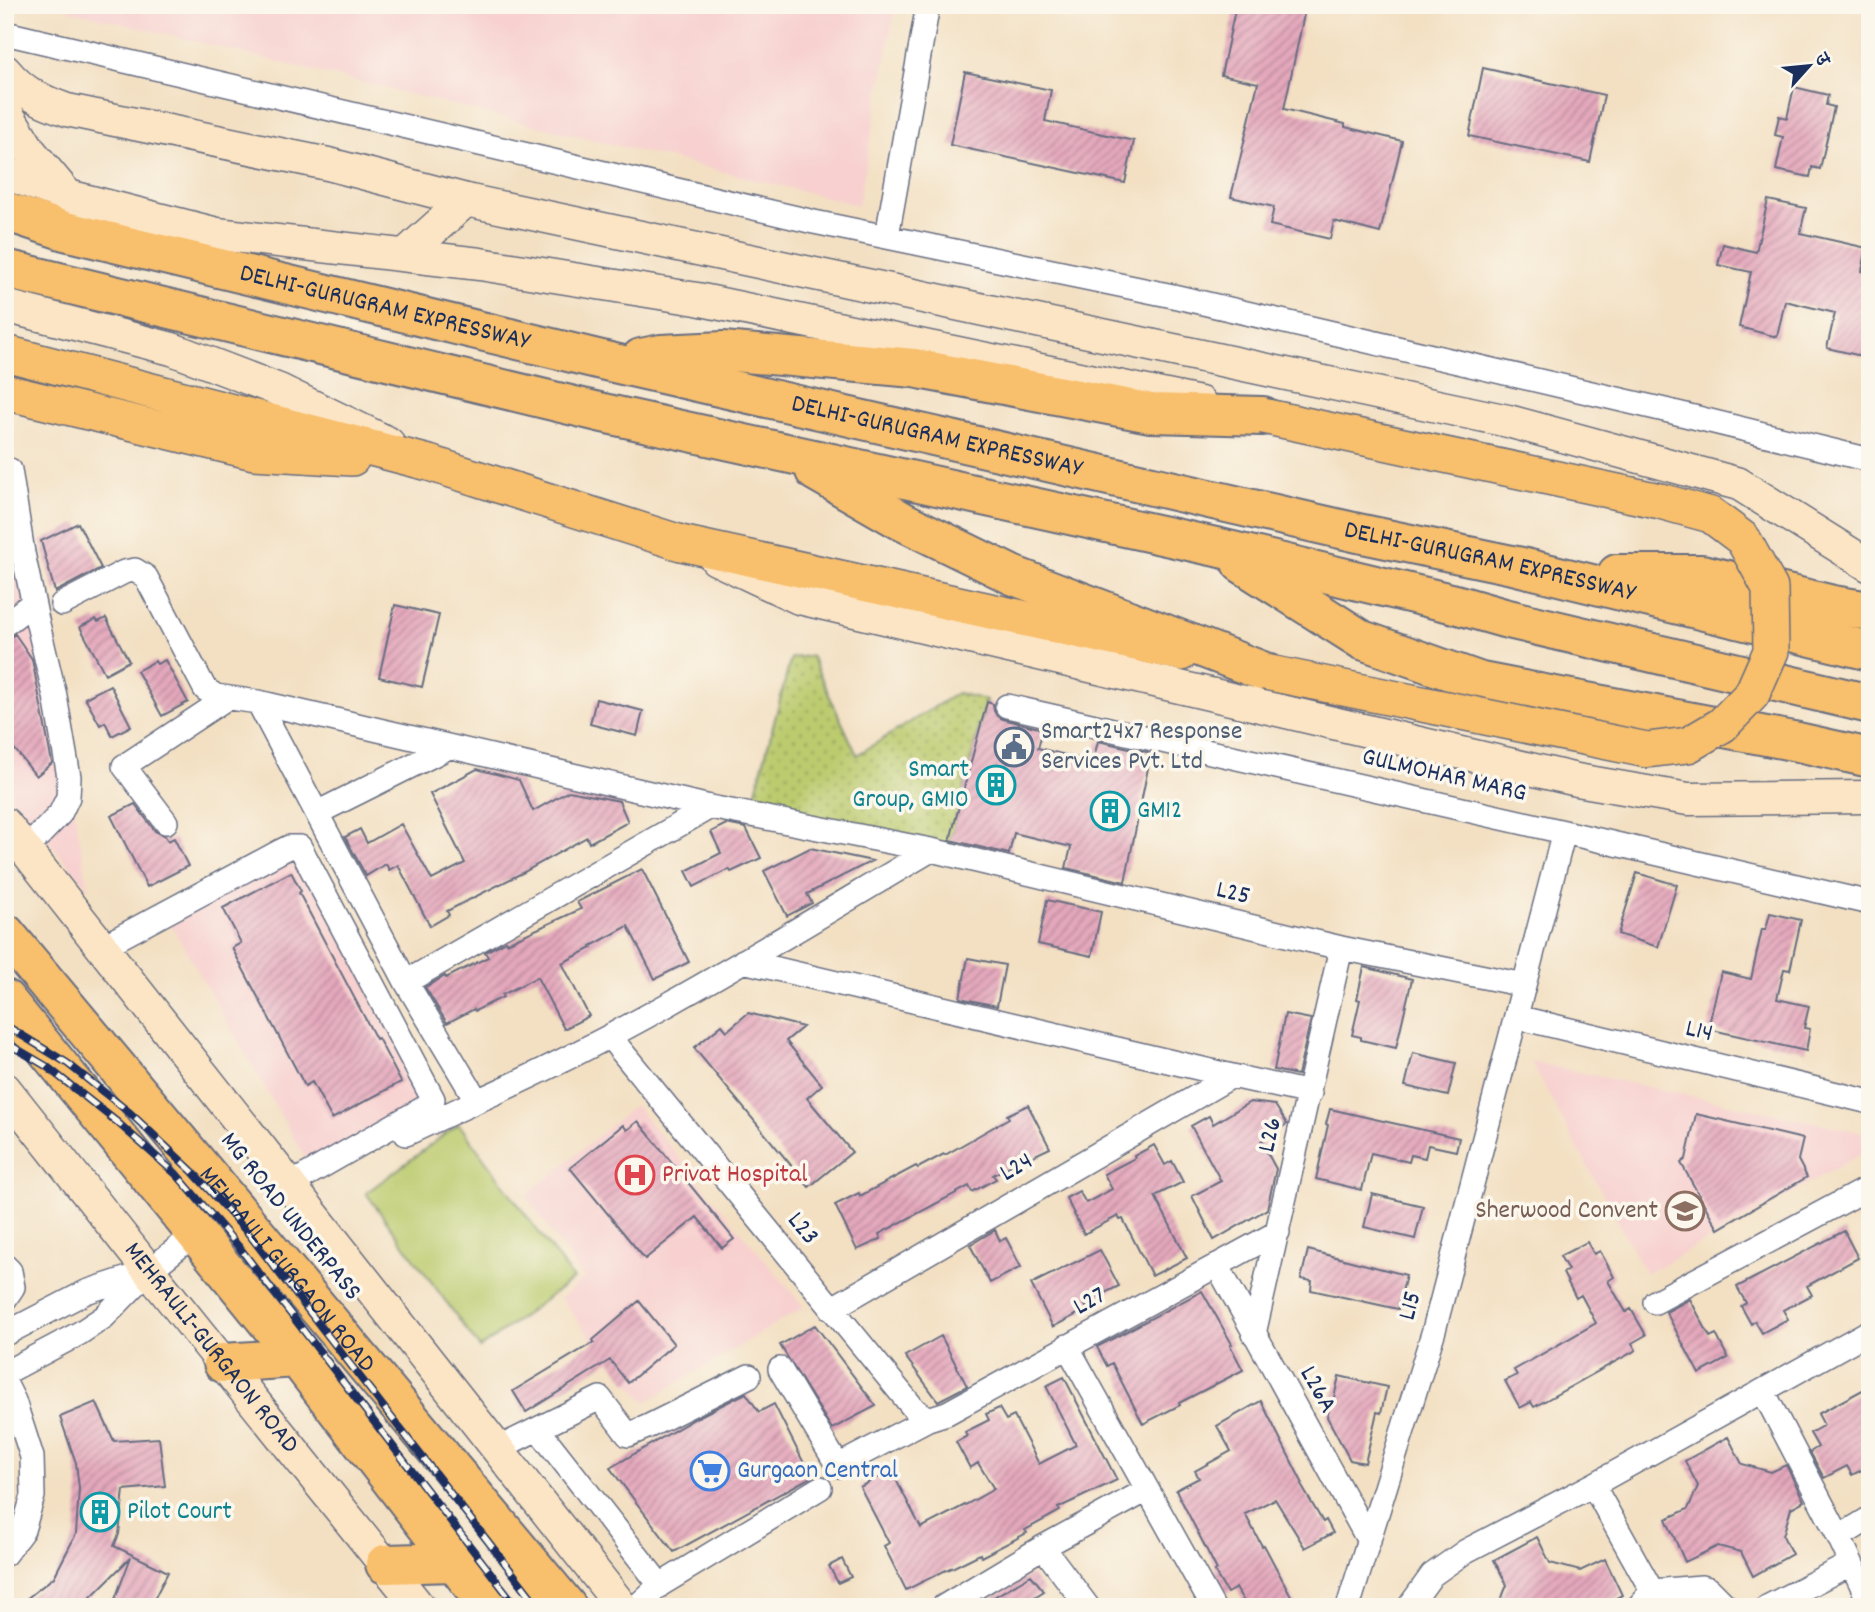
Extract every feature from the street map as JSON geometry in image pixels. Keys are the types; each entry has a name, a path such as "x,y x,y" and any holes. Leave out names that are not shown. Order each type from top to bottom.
{"highway":[{"name":"DELHI-GURUGRAM EXPRESSWAY","path":"5,212 65,231 614,363 1358,533 1552,574 1870,650"},
{"name":"DELHI-GURUGRAM EXPRESSWAY","path":"5,269 603,413 1216,547 1870,704"},
{"path":"614,363 662,355 723,351 914,368 1150,414 1263,416"},
{"path":"783,452 902,521 1012,575 1265,672"},
{"path":"1216,547 1362,640 1481,682 1870,758"},
{"path":"1552,574 1702,574 1870,611"},
{"name":"MEHRAULI GURGAON ROAD","path":"5,933 248,1225 377,1375 567,1607"},
{"name":"MEHRAULI GURGAON ROAD","path":"5,999 297,1358 489,1607"},
{"path":"223,1363 297,1358"},
{"path":"386,1564 455,1562"}],"main road":[{"path":"5,71 18,86 43,102 67,110 328,164 466,200 1508,421 1739,484 1870,566"},
{"path":"5,110 30,151 68,196"},
{"path":"5,173 68,196 216,234 480,264 697,299 1660,500 1711,515 1743,538 1770,588 1771,649 1752,694 1722,725 1688,745 1647,750 1265,672 681,543 429,463 5,353"},
{"path":"405,255 466,200"},
{"path":"5,306 172,349 279,390 429,463"},
{"path":"5,392 254,452 429,463"},
{"path":"681,543 799,598 1577,780 1688,799 1870,797"},
{"path":"5,824 15,855 102,947 497,1449 624,1603"},
{"name":"MG ROAD UNDERPASS","path":"15,855 536,1527 624,1603"},
{"name":"MEHRAULI-GURGAON ROAD","path":"5,1089 419,1607"}],"street":[{"path":"887,236 929,5"},
{"path":"5,33 814,222 1173,296 1870,460"},
{"path":"10,471 33,603 55,696 69,777 68,797 60,814 15,855"},
{"path":"61,604 124,572 135,570 146,578 205,689 216,696 227,698"},
{"path":"5,624 33,603"},
{"path":"166,822 124,766 227,698"},
{"name":"L25","path":"227,698 258,702 710,807 931,850 1341,948 1524,985"},
{"path":"258,702 406,982 477,1101"},
{"name":"GULMOHAR MARG","path":"1007,706 1870,903"},
{"path":"317,813 449,747"},
{"path":"406,982 710,807"},
{"path":"1516,1017 1564,832"},
{"path":"102,947 281,851 289,847 300,847 433,1099 431,1104 292,1189"},
{"path":"292,1189 535,1076 610,1037 931,850"},
{"name":"L26","path":"1254,1334 1341,948"},
{"path":"743,961 1310,1093"},
{"name":"L14","path":"1516,1017 1870,1101"},
{"name":"L15","path":"1348,1607 1434,1330 1516,1017"},
{"name":"L23","path":"610,1037 915,1410 928,1419"},
{"name":"L24","path":"831,1309 1232,1076"},
{"path":"1655,1302 1870,1187"},
{"name":"L27","path":"780,1369 838,1466 928,1419 947,1413 1278,1232"},
{"path":"5,1373 80,1333 104,1317 149,1271 195,1234"},
{"name":"L26A","path":"1217,1265 1369,1541"},
{"path":"5,1266 10,1271 13,1287 5,1299"},
{"path":"5,1334 86,1292 149,1271"},
{"path":"1409,1607 1432,1575 1466,1551 1593,1485 1870,1331"},
{"path":"1067,1346 1213,1607"},
{"path":"497,1449 600,1398 628,1435 749,1376"},
{"path":"5,1383 14,1401 32,1457 33,1496 23,1530 5,1554"},
{"path":"1763,1391 1839,1537 1870,1604"},
{"path":"538,1429 660,1585"},
{"path":"1593,1485 1645,1599 1702,1587 1709,1589 1727,1607"},
{"path":"624,1603 660,1585 820,1488"},
{"path":"943,1607 1043,1547 1147,1490"},
{"path":"1839,1537 1870,1518"},
{"path":"1043,1547 1088,1607"},
{"path":"1767,1607 1850,1564"}],"shaded area":[{"path":"69,5 896,5 858,205 68,10"},
{"path":"5,462 34,594 89,889 5,789"},
{"path":"301,833 441,1107 314,1173 159,904"},
{"name":"Sherwood Convent","path":"1531,1062 1870,1134 1870,1149 1646,1274"},
{"path":"635,1105 804,1307 646,1402 561,1298 584,1278 526,1196"}],"green space":[{"path":"811,656 857,755 957,693 986,700 948,850 751,810 791,658"},
{"path":"459,1124 573,1279 480,1348 366,1193"}],"building":[{"path":"1236,5 1306,5 1284,109 1402,141 1380,233 1334,221 1330,239 1270,225 1274,207 1231,197 1258,83 1221,75"},
{"path":"1483,68 1604,95 1590,162 1469,136"},
{"path":"965,72 1051,90 1045,121 1134,141 1125,183 950,145"},
{"path":"1794,87 1828,95 1826,105 1834,107 1820,169 1812,167 1810,177 1776,170 1783,137 1775,135 1779,116 1787,118"},
{"path":"1768,200 1806,208 1800,233 1867,248 1862,271 1870,273 1870,358 1827,348 1835,313 1785,301 1777,337 1739,327 1751,272 1718,265 1723,244 1756,252"},
{"path":"78,523 101,568 55,592 41,541"},
{"path":"395,605 439,615 422,687 379,677"},
{"path":"106,618 129,661 105,674 80,627 96,619 98,622"},
{"path":"15,634 32,659 52,763 36,776 5,737 5,641"},
{"path":"165,660 188,702 162,716 137,671 155,661 157,664"},
{"path":"110,685 131,726 112,736 105,722 100,725 85,698"},
{"path":"596,699 643,711 637,736 590,724"},
{"path":"987,702 993,704 997,716 1003,719 1043,729 1038,748 1093,762 1098,741 1151,753 1125,882 1066,868 1071,847 1014,833 1009,854 950,840"},
{"path":"477,769 519,780 533,811 569,791 619,801 628,822 589,843 587,837 447,911 449,915 430,926 398,865 389,870 386,864 366,876 345,837 360,829 367,843 401,824 432,880 465,863 430,794"},
{"path":"135,804 155,831 165,836 168,841 174,838 188,866 147,887 111,816"},
{"path":"726,824 746,828 761,858 731,872 729,869 694,887 686,871 721,853 711,832"},
{"path":"810,848 872,861 807,894 812,903 787,916 764,871"},
{"path":"642,869 689,962 655,979 628,926 562,963 589,1016 564,1029 537,977 502,995 503,997 447,1023 425,987 488,957 485,952 506,941 507,943 581,909 577,902"},
{"path":"291,872 301,891 299,893 401,1082 332,1119 312,1082 305,1086 232,948 241,943 223,908"},
{"path":"1637,873 1677,885 1658,947 1618,934"},
{"path":"1047,900 1101,912 1092,956 1038,944"},
{"path":"1770,913 1801,920 1790,970 1784,969 1777,999 1809,1006 1804,1028 1810,1029 1806,1051 1708,1029 1721,972 1751,979 1762,929 1766,929"},
{"path":"968,958 1005,965 997,1006 960,998"},
{"path":"1364,967 1412,979 1396,1048 1361,1040 1361,1037 1352,1035"},
{"path":"748,1013 803,1027 786,1041 822,1085 807,1098 852,1152 809,1187 694,1048 722,1025 727,1031"},
{"path":"1285,1014 1311,1019 1298,1075 1274,1070"},
{"path":"1413,1053 1456,1063 1448,1096 1405,1086"},
{"path":"1250,1102 1275,1105 1287,1124 1261,1141 1276,1169 1267,1209 1214,1240 1192,1196 1221,1181 1191,1126 1209,1116 1213,1124"},
{"path":"1028,1105 1050,1148 1029,1158 1028,1156 993,1175 996,1179 972,1192 969,1186 879,1234 881,1239 857,1250 835,1205 859,1193 860,1196 916,1166 918,1168 945,1155 1009,1118 1007,1115"},
{"path":"1330,1109 1459,1138 1456,1151 1428,1145 1425,1158 1411,1155 1409,1162 1371,1153 1362,1190 1316,1179"},
{"path":"1696,1114 1803,1139 1798,1160 1807,1177 1718,1229 1681,1163 1686,1159"},
{"path":"638,1121 734,1239 722,1248 697,1217 645,1259 570,1168 623,1125 627,1130"},
{"path":"1154,1145 1165,1165 1172,1161 1183,1182 1155,1196 1187,1258 1152,1276 1123,1219 1120,1220 1118,1216 1084,1234 1066,1198 1079,1191 1086,1203 1112,1189 1104,1174"},
{"path":"1372,1194 1423,1206 1415,1239 1364,1227"},
{"path":"995,1230 1000,1241 1006,1238 1021,1267 990,1283 970,1245"},
{"path":"1844,1231 1858,1258 1807,1286 1812,1295 1783,1310 1788,1319 1762,1333 1755,1321 1751,1324 1741,1306 1746,1303 1737,1287"},
{"path":"1587,1242 1594,1254 1600,1251 1614,1277 1608,1281 1626,1312 1631,1309 1646,1335 1632,1343 1636,1350 1534,1407 1531,1402 1520,1408 1505,1381 1517,1375 1514,1370 1596,1323 1581,1295 1576,1298 1563,1273 1568,1270 1560,1256"},
{"path":"1100,1250 1119,1286 1084,1303 1087,1309 1053,1327 1031,1284"},
{"path":"1308,1250 1406,1275 1398,1309 1311,1290 1312,1281 1301,1279"},
{"path":"1202,1291 1232,1344 1230,1345 1243,1370 1143,1424 1112,1363 1107,1366 1097,1347"},
{"path":"1690,1299 1710,1337 1716,1334 1728,1358 1699,1374 1666,1312"},
{"path":"639,1301 674,1344 628,1383 610,1360 526,1412 513,1391 594,1342 593,1340"},
{"path":"815,1325 876,1406 832,1429 780,1345"},
{"path":"941,1336 967,1386 938,1401 905,1356"},
{"path":"1339,1376 1387,1387 1381,1413 1377,1412 1365,1463 1350,1460 1327,1417"},
{"path":"1064,1377 1117,1480 1058,1508 1060,1511 1025,1530 1027,1533 981,1557 980,1554 906,1590 884,1546 889,1543 860,1487 891,1470 921,1528 967,1504 994,1489 978,1463 970,1468 956,1442 967,1436 965,1432 989,1420 986,1414 999,1408 1006,1420 1014,1416 1039,1464 1076,1445 1046,1386"},
{"path":"1870,1386 1870,1466 1852,1475 1847,1466 1824,1478 1810,1452 1818,1447 1810,1433 1824,1425 1818,1414"},
{"name":"Gurgaon Central","path":"746,1393 759,1412 774,1404 811,1477 674,1552 610,1468 696,1418"},
{"path":"1261,1401 1303,1484 1301,1485 1323,1522 1326,1520 1333,1533 1305,1548 1275,1499 1245,1514 1297,1607 1247,1607 1236,1588 1227,1593 1176,1490 1199,1478 1195,1471 1231,1451 1217,1426"},
{"name":"Pilot Court","path":"96,1402 114,1441 159,1438 165,1486 124,1490 119,1534 114,1546 168,1572 150,1607 112,1607 131,1557 81,1607 16,1607 54,1577 76,1534 79,1488 76,1463 60,1417"},
{"path":"1728,1437 1742,1464 1771,1472 1786,1465 1804,1501 1791,1508 1783,1536 1792,1554 1753,1576 1741,1552 1718,1546 1685,1562 1666,1519 1688,1509 1698,1486 1685,1461"},
{"path":"1537,1537 1550,1563 1580,1571 1605,1559 1622,1595 1600,1607 1498,1607 1507,1585 1494,1560"},
{"path":"842,1559 851,1577 838,1583 829,1566"},
{"path":"1031,1575 1044,1591 1019,1607 977,1607"}],"railway":[{"path":"5,1025 67,1063 130,1113 192,1171 248,1233 539,1607"},
{"path":"5,1042 46,1066 117,1122 177,1175 239,1247 517,1607"}],"place":[{"name":"Smart24x7 Response Services Pvt. Ltd","path":"1014,747"},
{"name":"Smart Group, GM10","path":"996,785"},
{"name":"GM12","path":"1110,811"},
{"name":"Privat Hospital","path":"635,1175"},
{"name":"Sherwood Convent","path":"1685,1211"},
{"name":"Gurgaon Central","path":"710,1471"},
{"name":"Pilot Court","path":"100,1512"}]}
